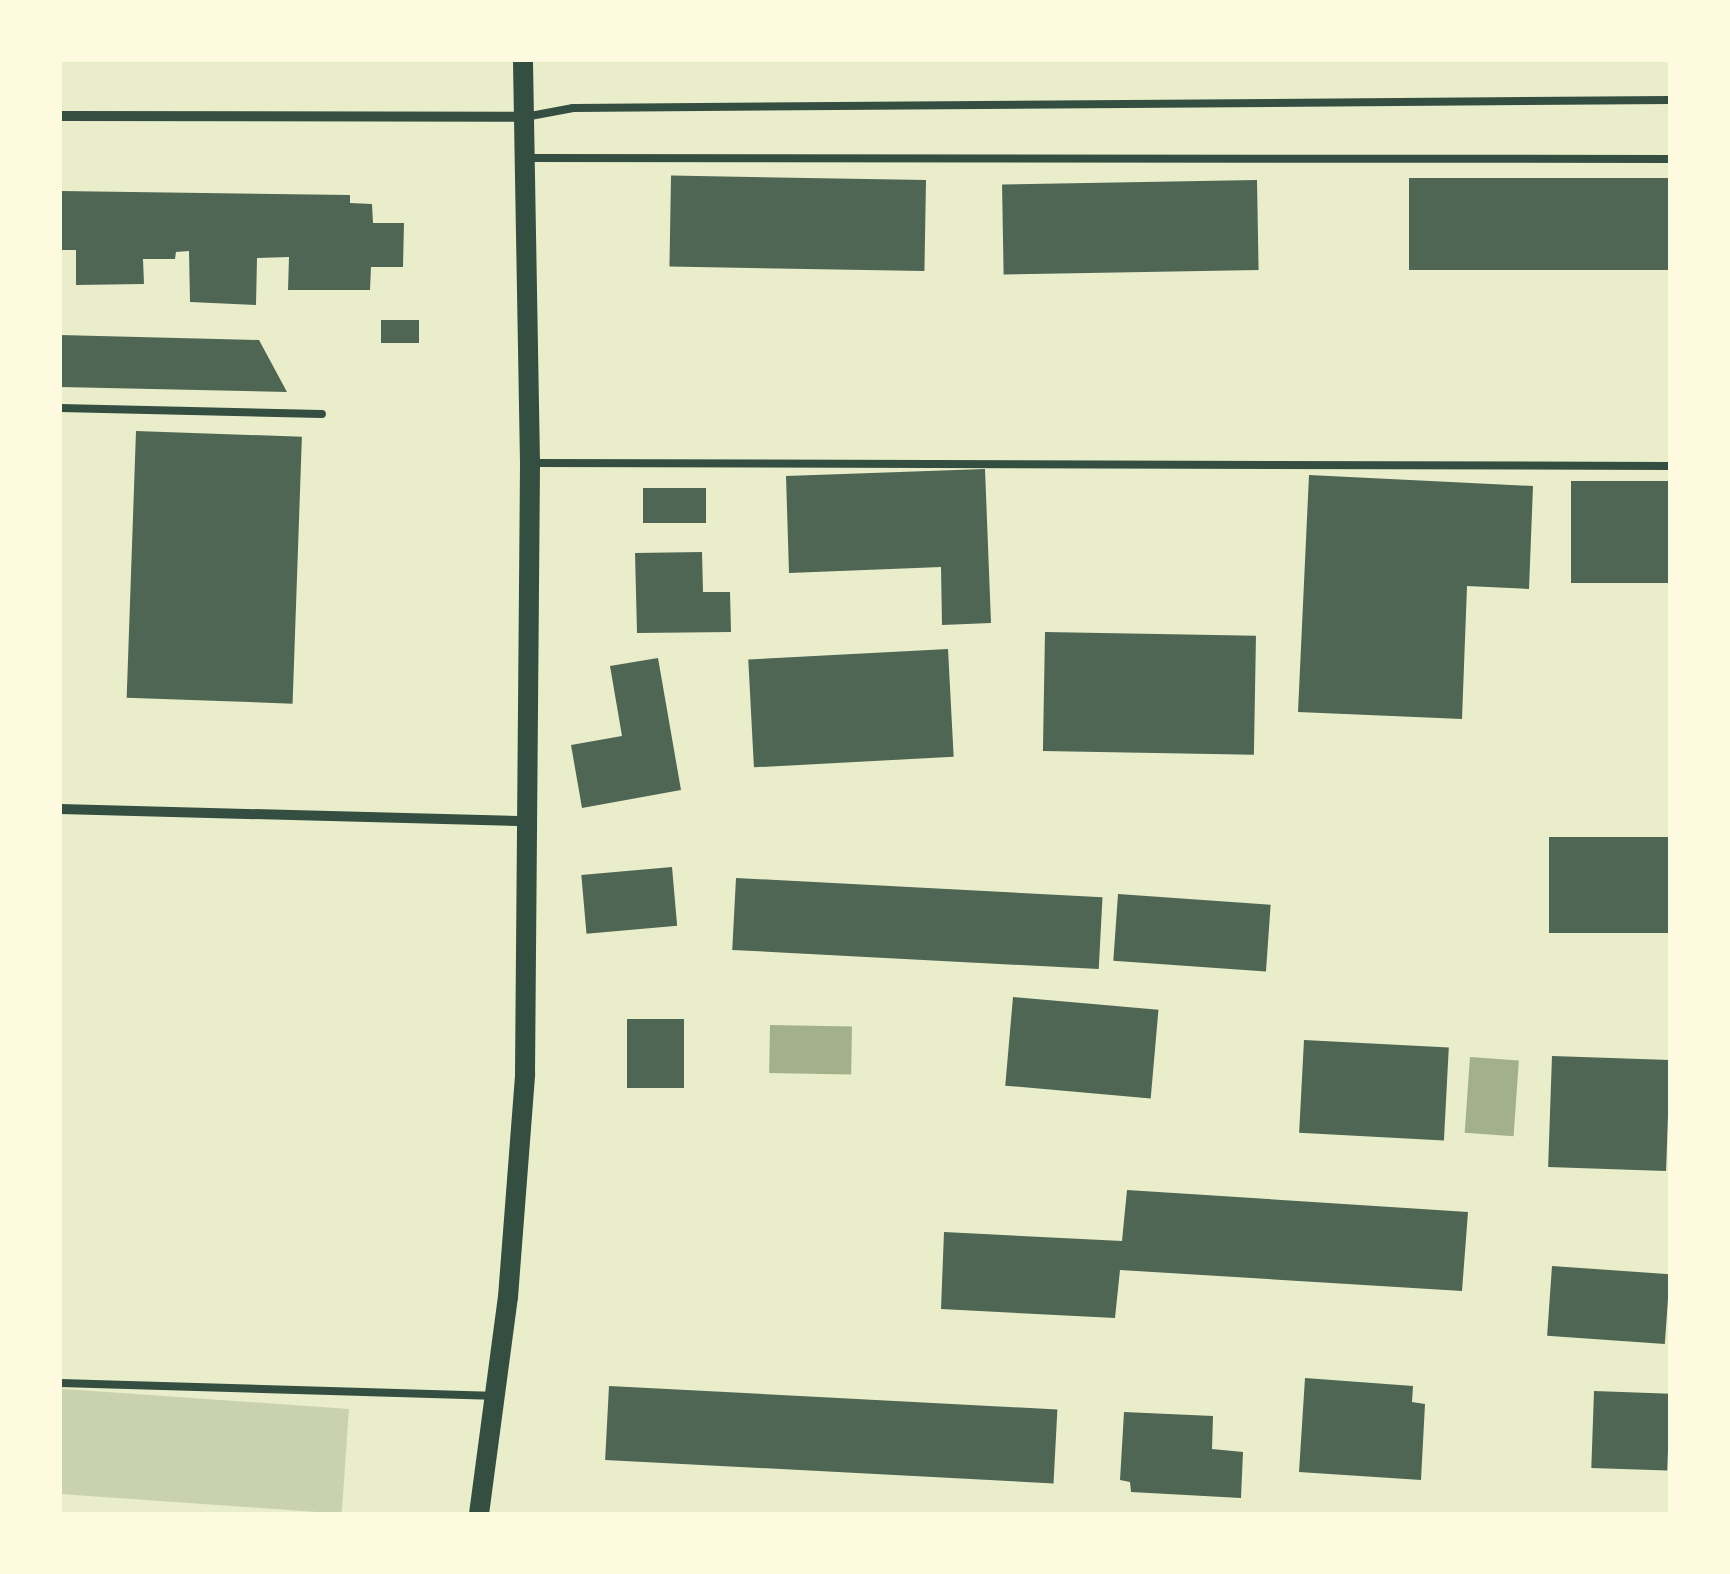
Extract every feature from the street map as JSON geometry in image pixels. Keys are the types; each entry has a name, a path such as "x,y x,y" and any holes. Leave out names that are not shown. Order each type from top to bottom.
{"main road":[{"path":"479,1514 496,1396 526,1074 530,463 523,60"}],"street":[{"path":"60,116 525,116"},
{"path":"60,809 530,821"}],"lane":[{"path":"525,116 573,108 1670,100"},
{"path":"525,158 1670,159"},
{"path":"60,408 322,414"},
{"path":"530,463 1670,466"},
{"path":"60,1383 496,1396"}],"shaded area":[{"path":"770,1025 852,1026 851,1074 769,1073"},
{"path":"1470,1057 1519,1060 1514,1136 1465,1133"},
{"path":"61,1389 349,1409 342,1514 60,1494"}],"building":[{"path":"671,176 926,180 924,271 669,267"},
{"path":"1409,178 1668,178 1668,270 1409,270"},
{"path":"1257,180 1259,270 1004,274 1002,184"},
{"path":"60,191 350,195 350,203 372,204 373,223 404,223 403,267 371,267 370,290 288,290 289,257 257,258 256,305 190,302 189,251 176,252 175,259 143,259 144,284 76,285 76,250 60,250"},
{"path":"381,320 419,320 419,343 381,343"},
{"path":"60,335 259,340 287,392 60,387"},
{"path":"136,431 302,437 293,704 127,698"},
{"path":"985,469 991,623 942,625 941,567 789,573 786,476"},
{"path":"1309,475 1533,486 1529,589 1467,586 1462,719 1298,712"},
{"path":"1571,481 1670,481 1670,583 1571,583"},
{"path":"643,488 706,488 706,523 643,523"},
{"path":"702,552 703,592 730,592 731,632 637,633 635,553"},
{"path":"1045,632 1256,636 1254,755 1043,751"},
{"path":"948,649 954,757 754,767 748,659"},
{"path":"658,658 681,790 582,808 571,745 622,736 610,666"},
{"path":"1549,837 1670,837 1670,933 1549,933"},
{"path":"672,867 677,926 586,934 581,875"},
{"path":"736,878 1102,897 1099,969 732,950"},
{"path":"1118,894 1271,905 1266,972 1113,961"},
{"path":"1013,997 1158,1010 1151,1098 1005,1086"},
{"path":"627,1019 684,1019 684,1088 627,1088"},
{"path":"1304,1040 1449,1048 1444,1140 1299,1133"},
{"path":"1552,1056 1670,1060 1666,1171 1548,1167"},
{"path":"1127,1190 1468,1212 1462,1291 1120,1270 1115,1318 941,1309 944,1232 1122,1241"},
{"path":"1552,1266 1670,1274 1665,1344 1547,1336"},
{"path":"1305,1378 1413,1386 1412,1402 1425,1404 1421,1480 1299,1472"},
{"path":"609,1386 1057,1409 1054,1483 605,1460"},
{"path":"1594,1391 1670,1394 1667,1471 1591,1468"},
{"path":"1124,1412 1213,1416 1212,1449 1243,1452 1241,1498 1131,1492 1130,1482 1120,1480"}]}
